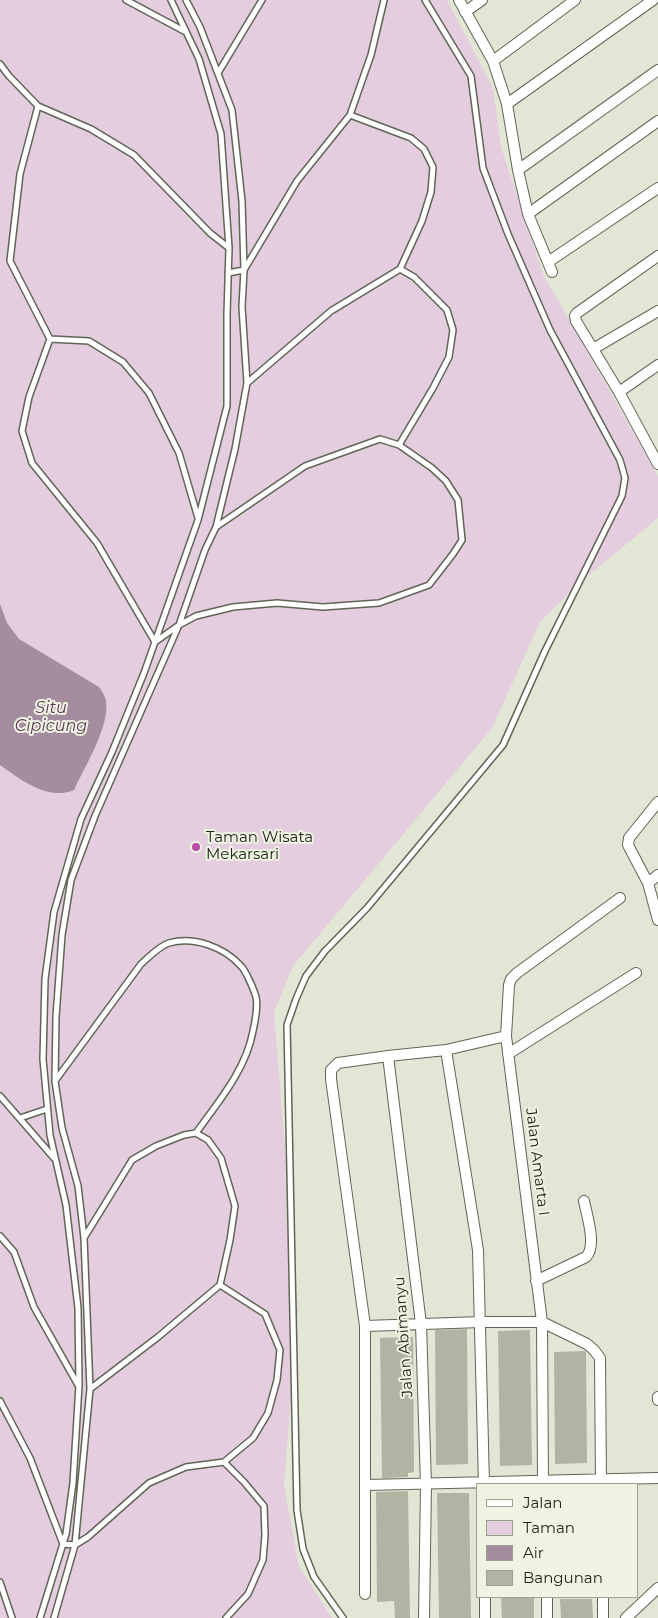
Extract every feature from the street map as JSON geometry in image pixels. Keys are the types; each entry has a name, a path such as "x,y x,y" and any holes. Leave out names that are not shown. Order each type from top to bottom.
{"street":[{"path":"459,0 493,61 507,104 518,170 528,214 550,267 658,188"},
{"path":"465,12 482,0"},
{"path":"493,61 575,0"},
{"path":"507,104 653,0"},
{"path":"518,170 658,70"},
{"path":"528,214 658,121"},
{"path":"658,256 575,316 576,321 619,392 658,464"},
{"path":"593,349 658,311"},
{"path":"619,392 658,365"},
{"path":"649,449 658,442"},
{"path":"658,802 629,838 628,844 648,884 658,920"},
{"path":"648,884 658,875"},
{"name":"Jalan Amarta I","path":"543,1483 542,1322 506,1036 508,985 517,973 620,898"},
{"path":"508,1054 636,973"},
{"path":"365,1594 365,1326 331,1070 338,1063 446,1050 506,1036"},
{"path":"446,1050 478,1250 484,1483"},
{"name":"Jalan Abimanyu","path":"388,1056 421,1324 426,1484 424,1618"},
{"path":"536,1281 586,1257 590,1253 592,1245 584,1201"},
{"path":"365,1326 542,1322 587,1344 600,1358 601,1482"},
{"path":"543,1483 601,1482 658,1478"},
{"path":"366,1485 476,1484"},
{"path":"626,1618 658,1588"},
{"path":"485,1598 486,1618"},
{"path":"546,1598 547,1618"},
{"path":"603,1598 603,1618"}],"lane":[{"path":"126,0 185,31"},
{"path":"40,1618 66,1534 73,1483 78,1385 78,1308 66,1205 47,1109 43,1058 44,979 54,912 81,819 112,752 155,642 198,520 227,406 229,248 221,134 199,59 171,0"},
{"path":"54,1618 75,1544 90,1389 84,1238 78,1186 62,1128 55,1082 56,1017 62,935 71,880 95,816 179,625 205,550 216,527 235,449 248,383 242,307 244,270 242,201 232,110 200,27 186,0"},
{"path":"218,73 262,0"},
{"path":"228,273 244,270 297,181 350,115 371,55 384,0"},
{"path":"343,1618 314,1577 303,1549 297,1510 287,1026 296,998 306,976 324,951 367,908 503,745 544,651 622,496 625,478 620,460 550,330 508,234 483,168 471,76 425,0"},
{"path":"0,64 38,106 91,129 134,155 210,233 229,248"},
{"path":"38,106 20,174 10,260 50,339 29,398 22,431 32,463 97,542 155,642"},
{"path":"248,383 331,311 400,268 422,221 431,192 433,167 424,149 411,138 350,115"},
{"path":"399,445 449,357 454,330 447,310 414,277 400,268"},
{"path":"50,339 89,341 123,362 149,393 179,453 198,520"},
{"path":"155,642 179,625 196,616 233,607 277,603 323,607 379,603 430,585 462,540 458,500 446,481 432,468 399,445 380,439 305,466 216,527"},
{"path":"55,1082 141,964 155,952 167,944 185,941 202,943 218,948 242,966 256,999 254,1030 247,1055 229,1086 196,1133"},
{"path":"0,1096 49,1150 56,1161"},
{"path":"20,1118 47,1109"},
{"path":"84,1238 132,1160 156,1146 184,1135 196,1133 208,1140 221,1158 235,1206 220,1285 158,1337 90,1389"},
{"path":"0,1236 14,1252 34,1307 78,1385"},
{"path":"63,1544 75,1544 88,1537 149,1484 186,1467 224,1462 253,1438 268,1413 277,1380 280,1350 265,1314 220,1285"},
{"path":"0,1402 30,1458 63,1544"},
{"path":"224,1462 264,1506 265,1535 263,1560 248,1594 226,1618"},
{"path":"0,1582 12,1618"}],"green space":[{"name":"Taman Wisata Mekarsari","path":"0,0 447,0 493,88 501,147 543,274 658,476 658,518 577,585 540,622 492,728 293,966 274,1012 298,1310 284,1485 299,1566 332,1618 0,1618"}],"water":[{"name":"Situ Cipicung","path":"0,604 7,623 19,639 99,687 105,697 106,711 101,734 74,790 64,793 45,791 17,777 0,765"}],"building":[{"path":"467,1329 468,1464 436,1465 435,1330"},
{"path":"530,1330 532,1465 500,1466 498,1331"},
{"path":"413,1337 414,1472 408,1473 408,1477 382,1478 380,1338"},
{"path":"585,1351 587,1463 555,1464 554,1352"},
{"path":"408,1491 410,1618 395,1618 394,1601 377,1602 376,1492"},
{"path":"437,1493 469,1493 471,1618 439,1618"},
{"path":"501,1598 534,1598 534,1618 502,1618"},
{"path":"560,1599 592,1599 593,1618 561,1618"}],"place":[{"name":"Taman Wisata Mekarsari","path":"196,847"}]}
